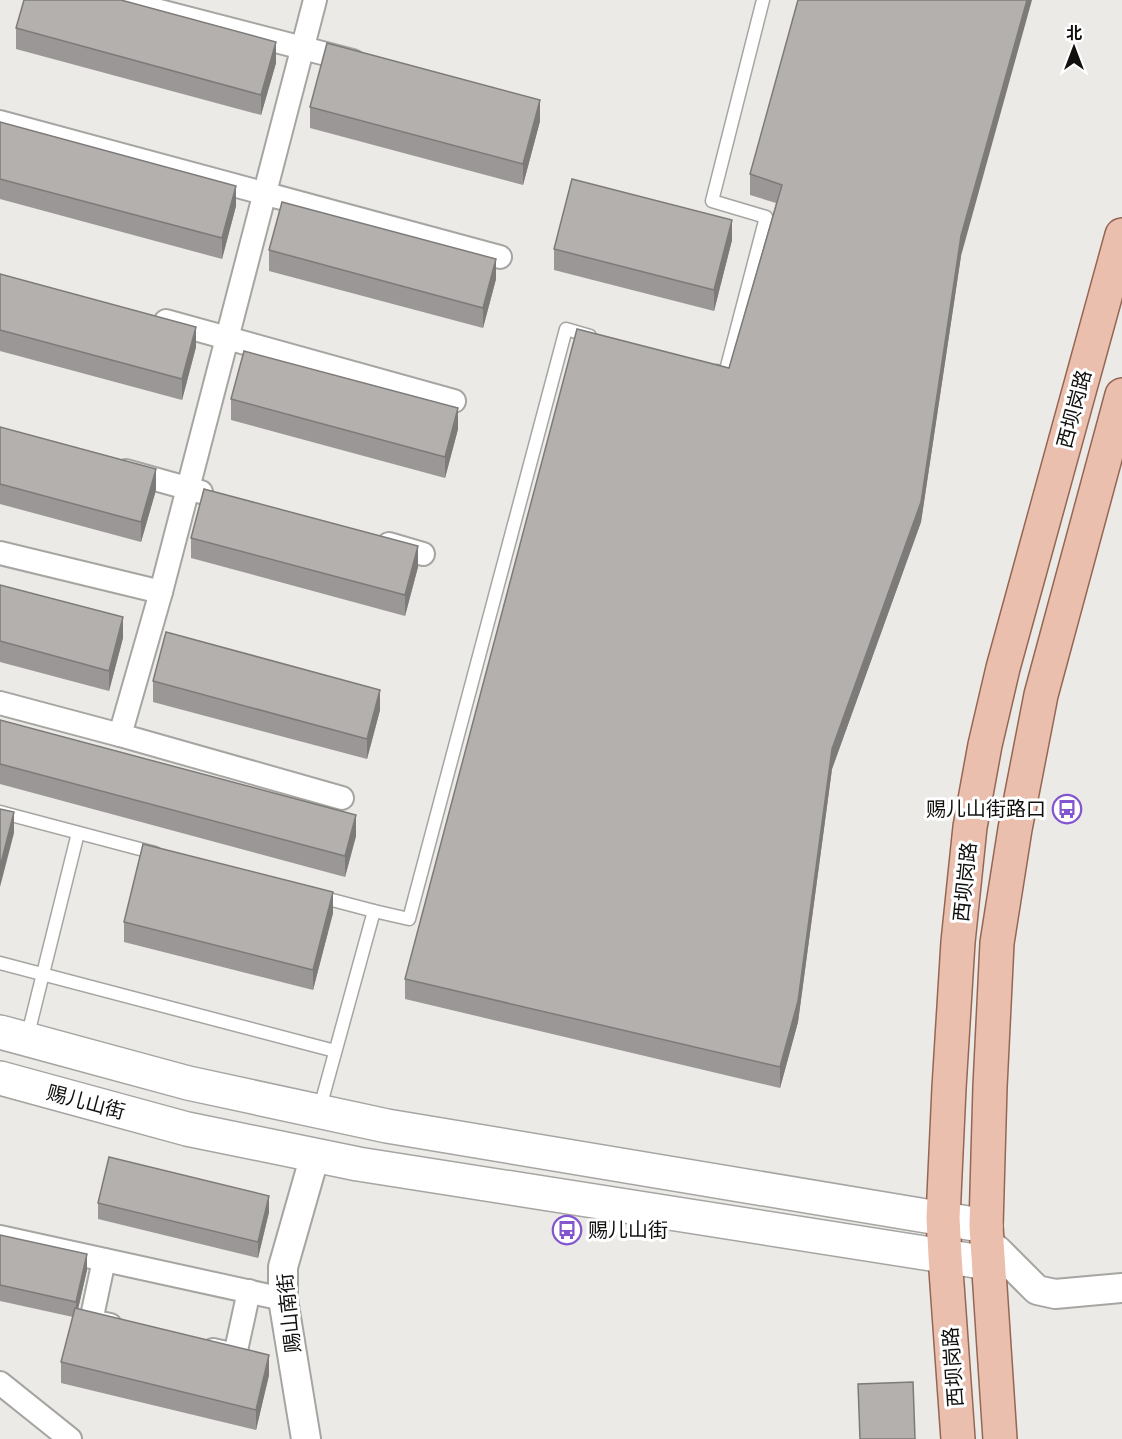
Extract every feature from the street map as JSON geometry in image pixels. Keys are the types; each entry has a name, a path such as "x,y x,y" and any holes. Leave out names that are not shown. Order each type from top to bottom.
{"main road":[{"name":"西坝岗路","path":"958,1439 943,1218 958,942 970,827 985,745 1004,668 1122,235"},
{"name":"西坝岗路","path":"1000,1439 987,1246 990,1087 997,942 1011,852 1041,695 1122,395"},
{"path":"13,1035 188,1083 387,1126 943,1218 987,1246"},
{"name":"赐儿山街","path":"0,1078 187,1130 358,1164 945,1256 987,1246"}],"street":[{"path":"117,0 371,66"},
{"path":"120,735 161,592 315,0"},
{"path":"0,122 500,257"},
{"path":"148,316 454,401"},
{"path":"111,467 222,498"},
{"path":"367,538 423,554"},
{"path":"0,553 161,592"},
{"path":"150,633 172,639"},
{"path":"0,703 342,798"},
{"name":"赐山南街","path":"306,1439 283,1299 283,1267 315,1155"},
{"path":"0,1237 283,1299"},
{"path":"987,1246 997,1251 1037,1290 1055,1294 1122,1288"},
{"path":"104,1260 91,1321 135,1331"},
{"path":"190,1344 235,1355 249,1291"},
{"path":"0,1383 70,1439"}],"lane":[{"path":"702,367 725,374 766,217 712,201 763,0"},
{"path":"306,893 409,919 566,329 600,338"},
{"path":"0,812 169,857"},
{"path":"13,1035 42,974 78,833"},
{"path":"319,1111 374,911"},
{"path":"0,963 335,1051"}],"building":[{"path":"24,0 121,0 276,42 261,95 16,28"},
{"path":"798,0 1027,0 961,236 921,502 832,749 798,1001 780,1067 405,979 577,329 729,368 782,185 750,174"},
{"path":"327,43 540,100 523,164 310,107"},
{"path":"0,122 236,186 222,238 0,179"},
{"path":"572,179 732,220 714,290 554,249"},
{"path":"282,202 496,259 483,308 269,250"},
{"path":"0,274 196,327 182,379 0,330"},
{"path":"244,351 458,408 445,457 231,399"},
{"path":"0,427 156,469 141,522 0,484"},
{"path":"204,489 418,546 405,595 191,538"},
{"path":"0,585 123,617 109,671 0,641"},
{"path":"166,632 380,690 367,739 153,681"},
{"path":"0,720 356,815 345,856 0,764"},
{"path":"0,809 14,812 0,867"},
{"path":"143,844 333,892 313,970 124,922"},
{"path":"109,1157 269,1196 258,1242 98,1203"},
{"path":"0,1235 87,1254 76,1302 0,1285"},
{"path":"75,1308 269,1355 256,1410 61,1362"},
{"path":"913,1382 915,1439 860,1439 858,1384"}],"place":[{"name":"赐儿山街路口","path":"1067,809"},
{"name":"赐儿山街","path":"567,1230"}]}
